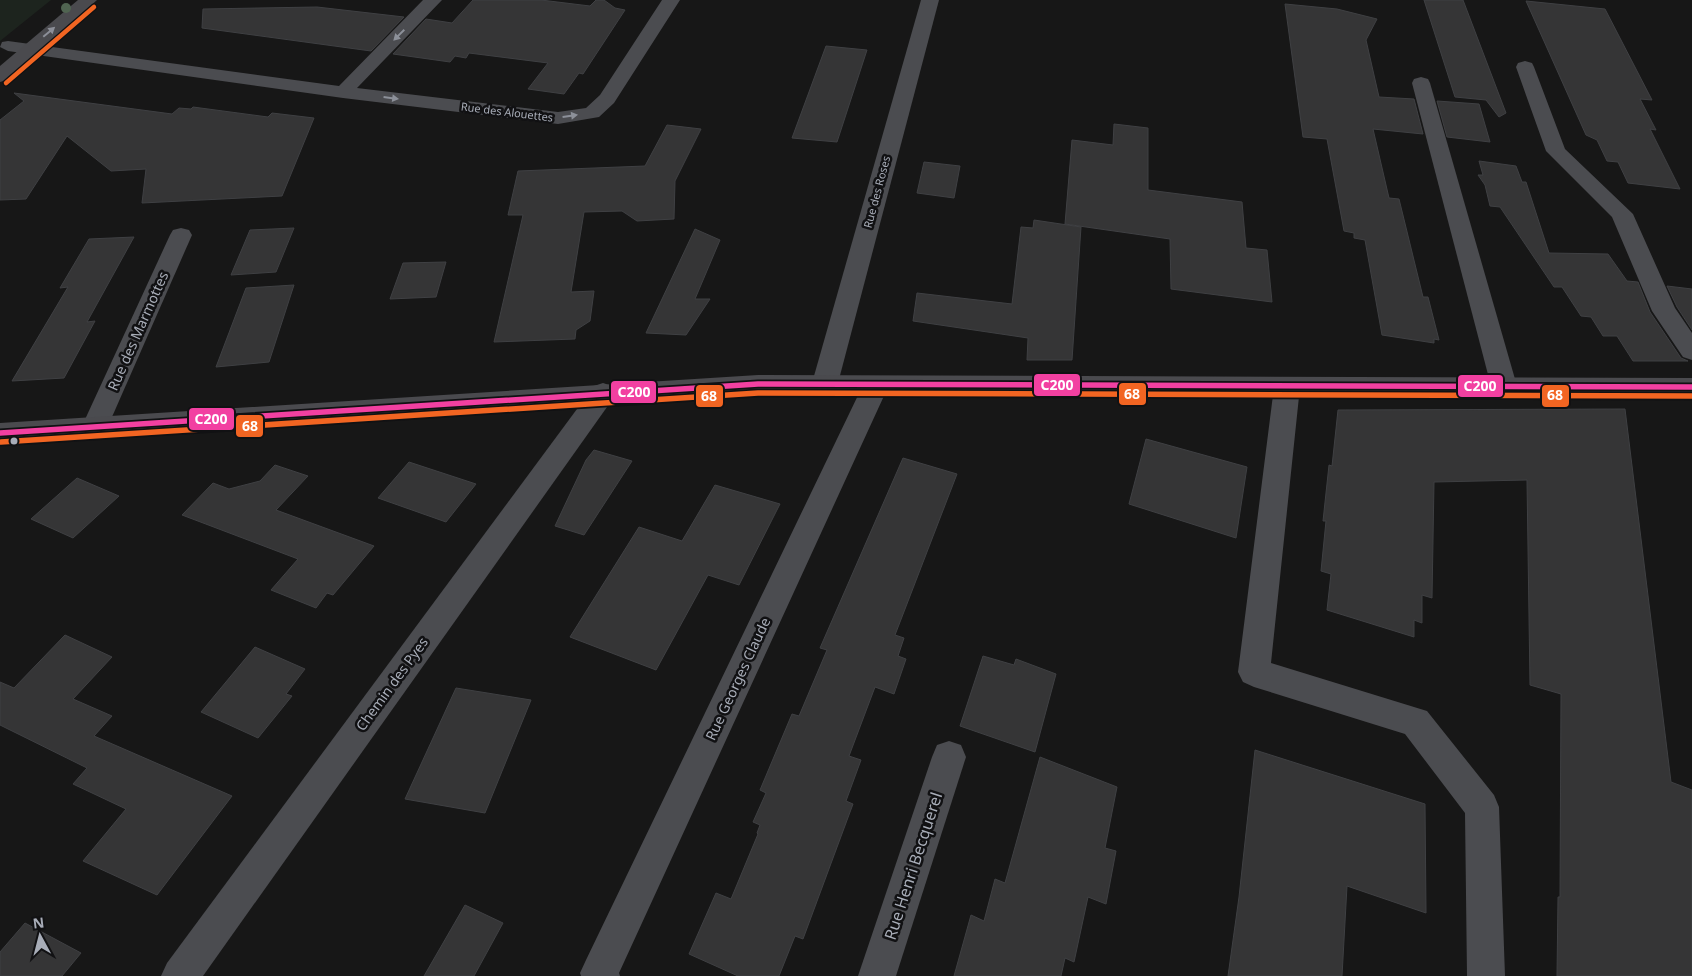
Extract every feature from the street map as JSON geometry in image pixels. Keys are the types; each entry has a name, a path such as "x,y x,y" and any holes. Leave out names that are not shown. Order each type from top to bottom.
{"street":[{"path":"4,49 64,0"},
{"path":"0,76 88,0"},
{"path":"343,92 434,0"},
{"name":"Rue des Alouettes","path":"4,49 29,49 343,92 558,118 592,113 607,100 671,0"},
{"name":"Rue des Roses","path":"825,383 930,0"},
{"path":"1525,67 1556,151 1622,214 1664,311 1692,351"},
{"path":"1421,83 1504,386"},
{"name":"Rue des Marmottes","path":"95,426 181,236"},
{"path":"0,432 758,384 1692,387"},
{"name":"Rue Georges Claude","path":"600,974 876,385"},
{"path":"1287,387 1254,672 1416,722 1482,807 1486,976"},
{"name":"Chemin des Pyes","path":"180,976 604,393"},
{"name":"Rue Henri Becquerel","path":"878,976 949,757"}],"shaded area":[{"path":"0,0 51,0 0,41"}],"building":[{"path":"473,0 541,0 590,6 596,0 604,0 615,8 625,10 583,74 579,73 564,94 528,89 548,63 469,53 466,58 455,56 450,62 393,54 426,19 452,23"},
{"path":"1424,0 1463,0 1506,113 1499,117 1486,100 1455,97"},
{"path":"1526,1 1605,9 1652,100 1640,99 1656,130 1650,129 1680,189 1628,183 1618,162 1607,161 1597,140 1586,135"},
{"path":"1285,4 1337,9 1377,19 1366,40 1379,97 1414,99 1423,134 1373,129 1389,198 1399,199 1423,297 1428,297 1439,340 1434,339 1434,343 1382,335 1365,240 1354,238 1354,233 1344,231 1327,139 1303,137"},
{"path":"317,7 404,17 371,51 202,28 203,9"},
{"path":"826,46 867,50 837,142 792,138"},
{"path":"14,93 172,114 179,108 191,109 193,107 268,117 272,113 314,118 282,196 142,203 146,169 111,171 67,136 26,199 0,200 0,120 24,101"},
{"path":"1437,101 1479,104 1490,142 1447,137"},
{"path":"1114,124 1148,128 1148,190 1242,202 1246,248 1267,250 1272,302 1171,289 1170,239 1065,224 1072,140 1113,145"},
{"path":"667,125 701,129 675,181 674,219 637,221 622,211 584,212 571,292 594,291 590,321 576,330 575,339 494,342 523,215 508,215 518,171 645,166"},
{"path":"1479,161 1516,166 1522,182 1526,182 1549,253 1608,254 1627,281 1638,282 1650,312 1681,358 1688,361 1633,361 1617,336 1603,336 1591,317 1581,316 1562,287 1554,287 1500,207 1490,206 1485,185 1478,175 1483,175"},
{"path":"924,162 960,166 954,198 917,193"},
{"path":"1034,220 1081,227 1072,360 1027,360 1028,338 913,321 917,293 1012,304 1021,227 1033,228"},
{"path":"294,228 276,272 231,275 250,230"},
{"path":"695,229 720,240 695,299 710,299 686,335 646,333"},
{"path":"134,237 87,322 95,321 64,378 12,381 68,287 60,288 89,239"},
{"path":"446,262 436,297 390,299 403,263"},
{"path":"294,285 269,362 216,367 246,288"},
{"path":"1667,286 1692,289 1692,330 1677,307"},
{"path":"1625,409 1671,782 1692,790 1692,976 1557,976 1558,897 1560,897 1561,694 1530,685 1527,480 1434,482 1432,598 1422,595 1422,623 1414,620 1414,637 1327,610 1331,574 1321,571 1326,521 1323,521 1329,465 1332,466 1338,410"},
{"path":"1146,439 1247,467 1236,538 1129,504"},
{"path":"594,450 632,461 584,535 555,526 586,460"},
{"path":"903,458 957,474 895,635 904,638 898,656 906,659 894,694 875,687 849,756 861,760 846,801 853,804 803,939 795,936 779,976 738,976 689,954 716,893 731,899 758,834 760,825 753,822 766,793 760,790 792,714 799,716 827,650 820,648"},
{"path":"409,462 476,484 446,522 378,498"},
{"path":"275,465 308,476 276,510 374,546 333,595 327,593 316,608 271,590 298,559 182,515 213,483 229,489 260,481"},
{"path":"77,478 119,496 73,538 31,519"},
{"path":"715,485 780,504 739,585 708,575 656,670 570,637 639,527 682,541"},
{"path":"65,635 112,657 73,699 112,716 94,736 232,796 157,895 83,861 126,809 73,784 87,768 0,725 0,682 14,688"},
{"path":"255,647 305,669 286,694 292,696 258,738 201,712"},
{"path":"983,656 1014,665 1016,659 1056,674 1035,752 960,726"},
{"path":"456,688 531,700 485,813 405,799"},
{"path":"1255,750 1425,804 1426,913 1347,886 1342,976 1228,976 1239,897"},
{"path":"1040,757 1117,787 1105,848 1116,851 1106,904 1088,897 1074,962 1065,958 1061,976 954,976 971,915 984,921 995,879 1005,883"},
{"path":"465,905 503,923 474,976 424,976"},
{"path":"25,923 81,953 62,976 0,976 0,952"}],"transit line":[{"name":"68","path":"6,83 94,7"},
{"name":"C200","path":"0,433 758,384 1692,387"},
{"name":"68","path":"1,442 758,393 1692,396"}]}
